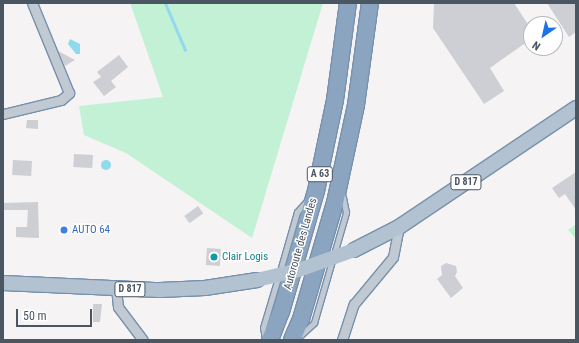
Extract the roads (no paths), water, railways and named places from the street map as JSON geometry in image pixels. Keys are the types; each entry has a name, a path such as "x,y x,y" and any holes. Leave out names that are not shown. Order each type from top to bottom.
{"highway":[{"name":"Autoroute des Landes","path":"270,340 281,312 316,191 335,100 348,3"},
{"name":"Autoroute des Landes","path":"293,340 325,241 340,184 356,105 370,3"}],"main road":[{"name":"D 817","path":"3,283 116,288 205,288 257,280 299,270 354,250 399,227 576,108"}],"street":[{"path":"3,114 61,100 69,93 32,3"},
{"path":"342,340 354,304 393,257 399,227"},
{"path":"116,288 118,307 143,340"}],"lane":[{"path":"265,340 263,328 297,212 316,191"}],"water":[{"path":"70,39 80,44 80,54 76,54 68,44"},
{"path":"106,160 111,165 106,170 101,165"}],"waterway":[{"path":"165,3 185,50"}],"place":[{"name":"AUTO 64","path":"64,230"},
{"name":"Clair Logis","path":"214,257"}]}
